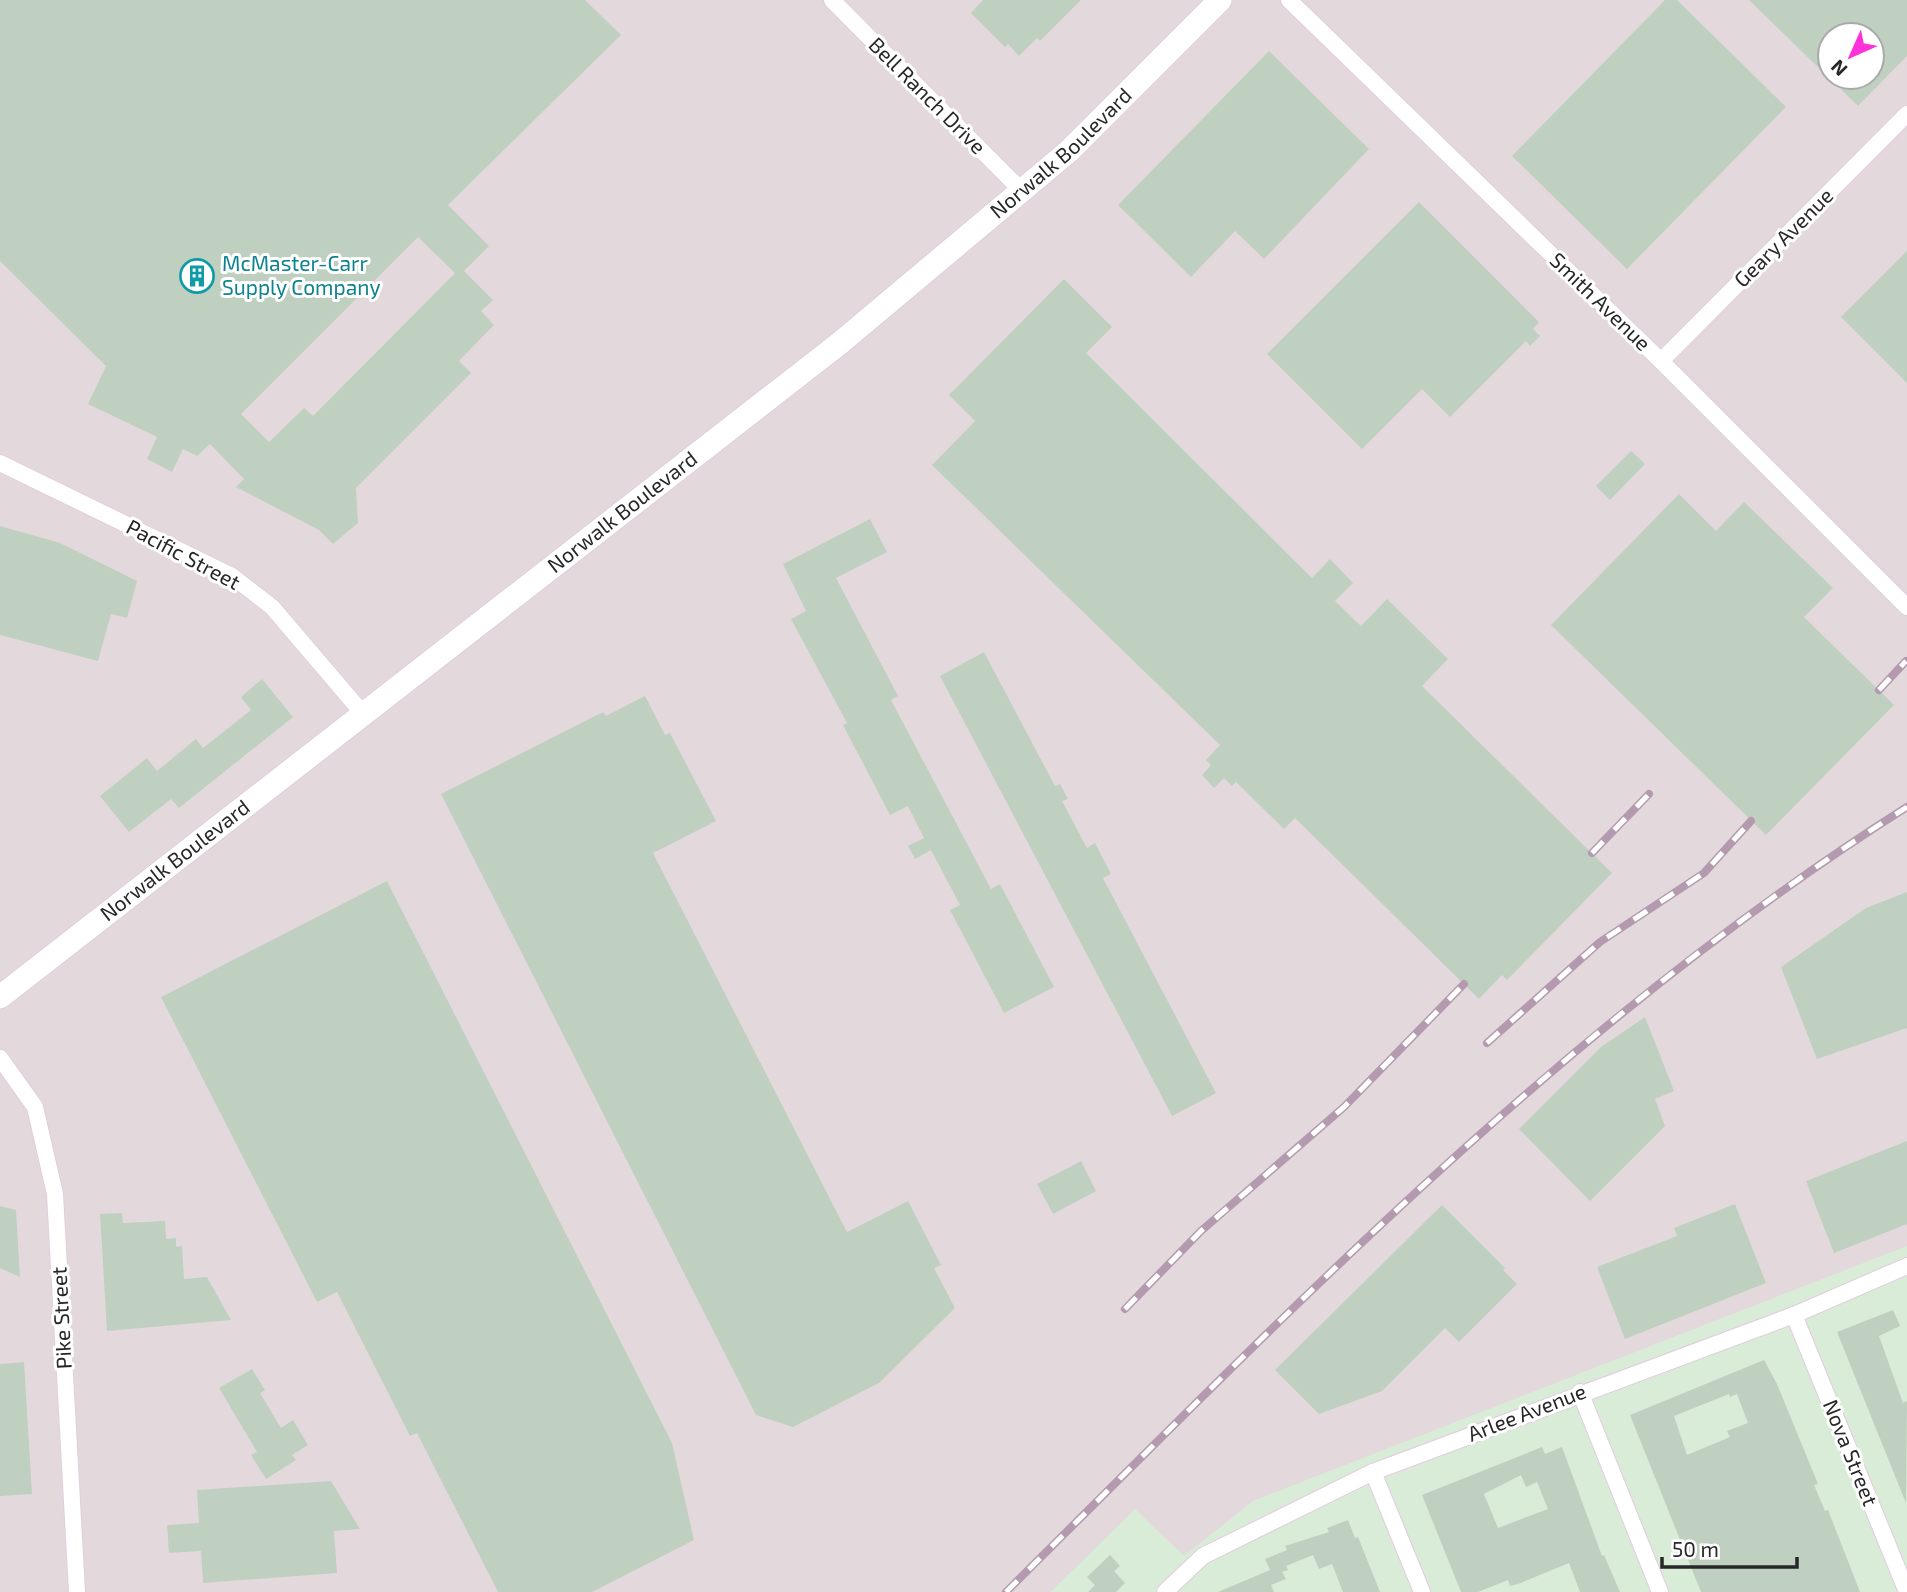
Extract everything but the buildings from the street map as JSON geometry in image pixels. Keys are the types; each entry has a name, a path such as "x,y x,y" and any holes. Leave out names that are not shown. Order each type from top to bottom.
{"main road":[{"name":"Norwalk Boulevard","path":"0,997 365,716 840,343 1069,151 1220,0"}],"street":[{"name":"Bell Ranch Drive","path":"832,0 1023,192"},
{"name":"Smith Avenue","path":"1290,0 1661,361 1907,607"},
{"name":"Geary Avenue","path":"1661,361 1907,114"},
{"name":"Pacific Street","path":"0,463 232,576 272,607 365,716"},
{"name":"Pike Street","path":"0,1058 35,1107 55,1194 78,1592"},
{"name":"Arlee Avenue","path":"1167,1591 1203,1556 1373,1472 1580,1392 1794,1315 1907,1266"},
{"name":"Nova Street","path":"1794,1315 1907,1592"},
{"path":"1580,1392 1660,1592"},
{"path":"1373,1472 1422,1592"}],"shaded area":[{"path":"0,0 1907,0 1907,1246 1253,1501 1184,1556 1135,1509 1051,1592 0,1592"}],"railway":[{"path":"1879,690 1906,661"},
{"path":"1592,853 1649,794"},
{"path":"1006,1592 1326,1276 1547,1076 1663,981 1782,891 1907,807"},
{"path":"1487,1043 1600,942 1704,873 1751,821"},
{"path":"1125,1309 1201,1231 1344,1107 1464,984"}],"place":[{"name":"McMaster-Carr Supply Company","path":"197,276"}]}
